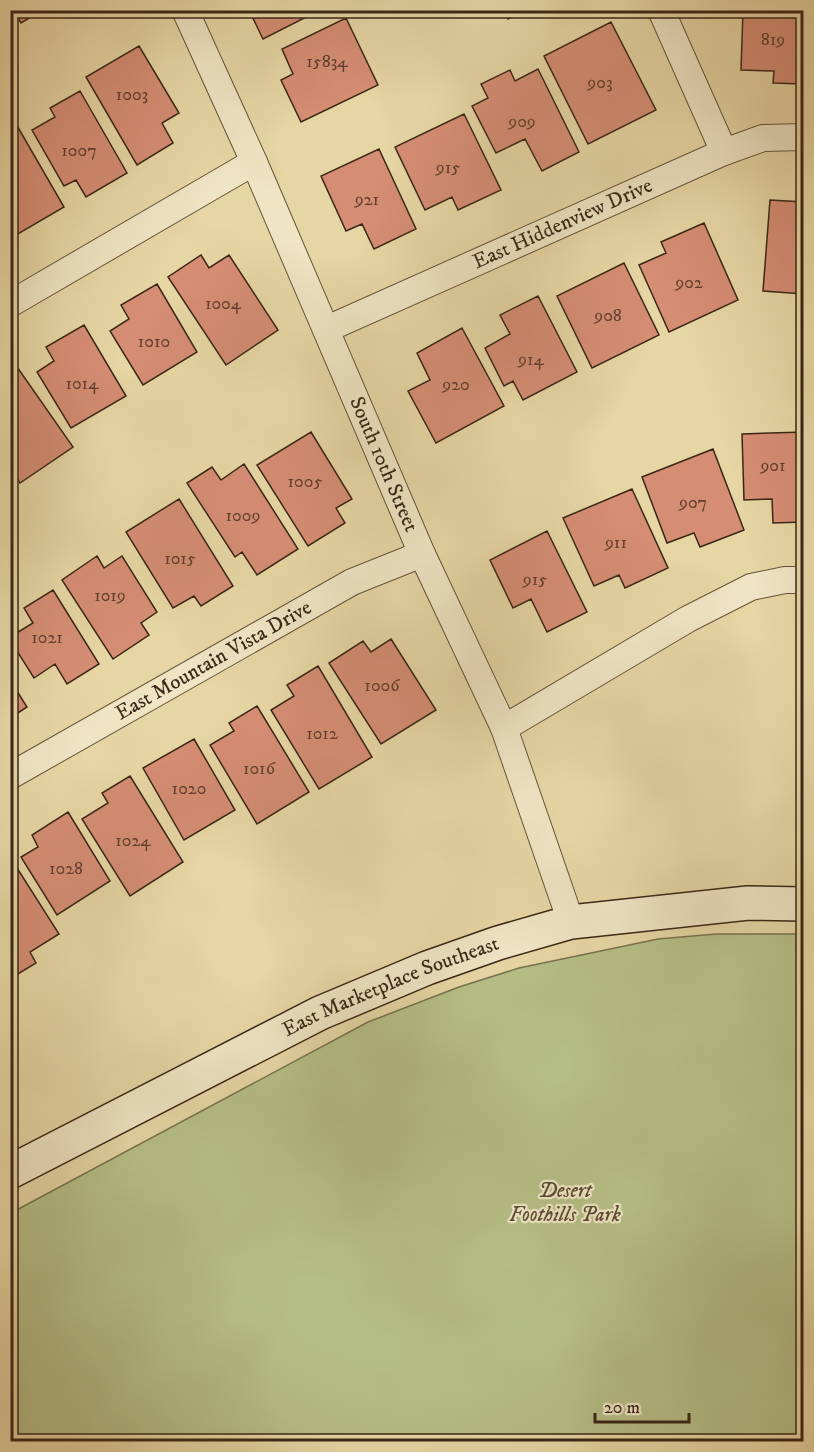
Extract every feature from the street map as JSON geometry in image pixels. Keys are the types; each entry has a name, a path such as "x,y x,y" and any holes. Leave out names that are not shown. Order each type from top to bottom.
{"street":[{"name":"South 10th Street","path":"185,10 327,329 422,554 504,728 571,922"},
{"path":"661,10 724,152"},
{"name":"East Hiddenview Drive","path":"327,329 724,152 763,138 804,137"},
{"path":"10,304 254,162"},
{"name":"East Mountain Vista Drive","path":"10,776 352,582 422,554"},
{"path":"504,728 687,619 751,587 785,580 804,580"},
{"name":"East Marketplace Southeast","path":"10,1172 320,1013 427,968 498,943 571,922 748,903 804,904"}],"green space":[{"name":"Desert Foothills Park","path":"716,934 803,934 803,1441 11,1441 11,1213 368,1022 459,987 519,968 658,939"}],"building":[{"path":"10,10 43,10 21,23 14,11 10,13"},
{"path":"249,10 320,10 263,39"},
{"path":"504,10 524,10 508,19"},
{"path":"743,10 804,10 804,84 773,83 774,71 741,70"},
{"path":"346,18 378,85 301,122 281,80 293,74 282,49"},
{"path":"611,22 656,110 588,144 544,56"},
{"path":"139,46 179,113 162,123 173,143 137,165 86,77"},
{"path":"538,69 579,152 542,171 525,139 496,153 472,106 488,98 481,84 510,70 515,81"},
{"path":"80,91 127,173 86,197 76,180 64,186 32,130 55,117 50,108"},
{"path":"464,114 501,190 458,210 452,197 425,210 395,147"},
{"path":"12,117 64,207 11,238 10,118"},
{"path":"379,149 416,229 374,249 362,224 346,231 321,176"},
{"path":"770,200 804,202 804,294 763,291"},
{"path":"704,223 738,300 669,332 639,265 666,253 661,242"},
{"path":"201,255 209,268 229,255 278,330 226,365 168,277"},
{"path":"624,263 659,335 592,368 557,296"},
{"path":"157,284 197,352 143,385 110,331 129,319 121,305"},
{"path":"538,296 577,372 523,400 513,381 504,386 485,348 510,334 500,315"},
{"path":"84,325 126,396 71,428 37,372 54,361 46,347"},
{"path":"462,328 504,406 436,443 408,391 430,380 417,353"},
{"path":"15,364 73,447 20,483 10,469 10,367"},
{"path":"311,432 352,499 336,508 345,523 308,546 257,465"},
{"path":"804,432 804,522 773,523 772,499 744,500 742,434"},
{"path":"713,449 744,530 700,547 694,533 667,543 642,477"},
{"path":"244,464 298,549 257,575 242,552 235,557 187,483 212,467 221,480"},
{"path":"632,489 668,568 625,588 619,575 594,586 563,518"},
{"path":"179,499 233,586 201,606 194,596 173,608 126,532"},
{"path":"547,531 587,612 547,632 531,599 513,608 490,560"},
{"path":"97,556 104,568 122,556 157,612 141,623 149,635 113,659 62,580"},
{"path":"53,590 99,664 67,684 55,664 34,678 10,640 10,637 33,623 24,608"},
{"path":"391,639 436,710 381,744 329,663 363,641 371,652"},
{"path":"318,666 372,757 319,789 271,710 294,696 287,685"},
{"path":"10,680 27,707 10,718"},
{"path":"257,706 309,792 257,824 210,745 234,731 229,723"},
{"path":"194,739 235,810 184,840 143,768"},
{"path":"130,776 183,862 130,896 82,819 108,803 102,793"},
{"path":"68,812 110,881 57,915 21,857 38,847 32,835"},
{"path":"10,857 59,934 30,952 36,963 13,977 10,972"}]}
